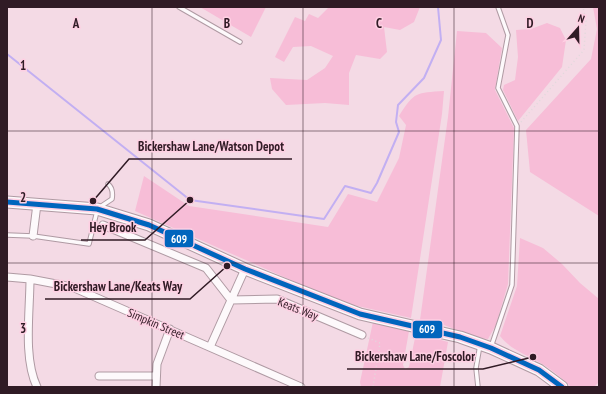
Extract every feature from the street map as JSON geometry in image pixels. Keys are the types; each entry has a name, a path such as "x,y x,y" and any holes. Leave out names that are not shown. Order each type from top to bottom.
{"main road":[{"path":"7,202 97,209 149,225 246,270 360,314 460,337 486,346 539,370 562,387"}],"street":[{"path":"33,236 37,204"},
{"path":"103,225 206,268 231,300"},
{"path":"210,347 246,270"},
{"name":"Simpkin Street","path":"7,277 30,279 72,288 170,329 301,387"},
{"path":"30,279 29,355 34,380 37,387"},
{"name":"Keats Way","path":"231,300 277,299 362,335"},
{"path":"156,387 157,364 170,329"},
{"path":"99,376 156,376"}],"lane":[{"path":"179,7 240,42"},
{"path":"478,387 476,368 512,285 517,126 498,88 508,35 498,7"},
{"path":"7,235 33,236 89,244 97,209 112,199 113,193 108,184"}],"path":[{"path":"517,126 584,50 586,20 583,7"},
{"path":"362,335 380,343 373,387"}],"shaded area":[{"path":"200,7 266,7 251,37"},
{"path":"329,7 420,7 414,22 400,30 384,27 387,52 380,59 356,55 349,73 349,105 325,103 286,105 272,89 270,78 307,80 325,68 333,56 311,46 293,47 284,62 275,57 295,17 305,21 309,14 318,18"},
{"path":"593,7 599,7 599,216 530,172 526,130 591,59 597,29"},
{"path":"547,23 560,28 566,40 562,67 518,121 503,90 504,85 515,80 518,57 516,30 531,29"},
{"path":"457,31 486,33 502,48 495,90 514,128 508,284 496,325 488,339 477,338 444,325 420,320 448,117"},
{"path":"444,91 442,114 411,318 353,305 327,296 135,211 144,176 189,206 328,227 348,194 377,202 399,158 406,125 399,116 409,102 417,95 427,92"},
{"path":"520,238 543,248 599,299 599,382 594,387 571,387 552,370 513,348 500,336 517,286"},
{"path":"373,322 409,331 403,365 405,369 409,367 416,333 448,342 440,387 361,387 360,382"}],"waterway":[{"path":"7,54 190,200 324,219 345,186 371,193 377,183 399,132 396,122 398,105 424,78 441,40 438,7"}],"transit line":[{"name":"609","path":"7,202 97,209 149,225 245,269 360,314 460,337 491,348 539,370 562,387"}],"place":[{"name":"Hey Brook","path":"190,200"},
{"name":"Bickershaw Lane/Watson Depot","path":"93,201"},
{"name":"Bickershaw Lane/Keats Way","path":"227,266"},
{"name":"Bickershaw Lane/Foscolor","path":"533,357"}]}
